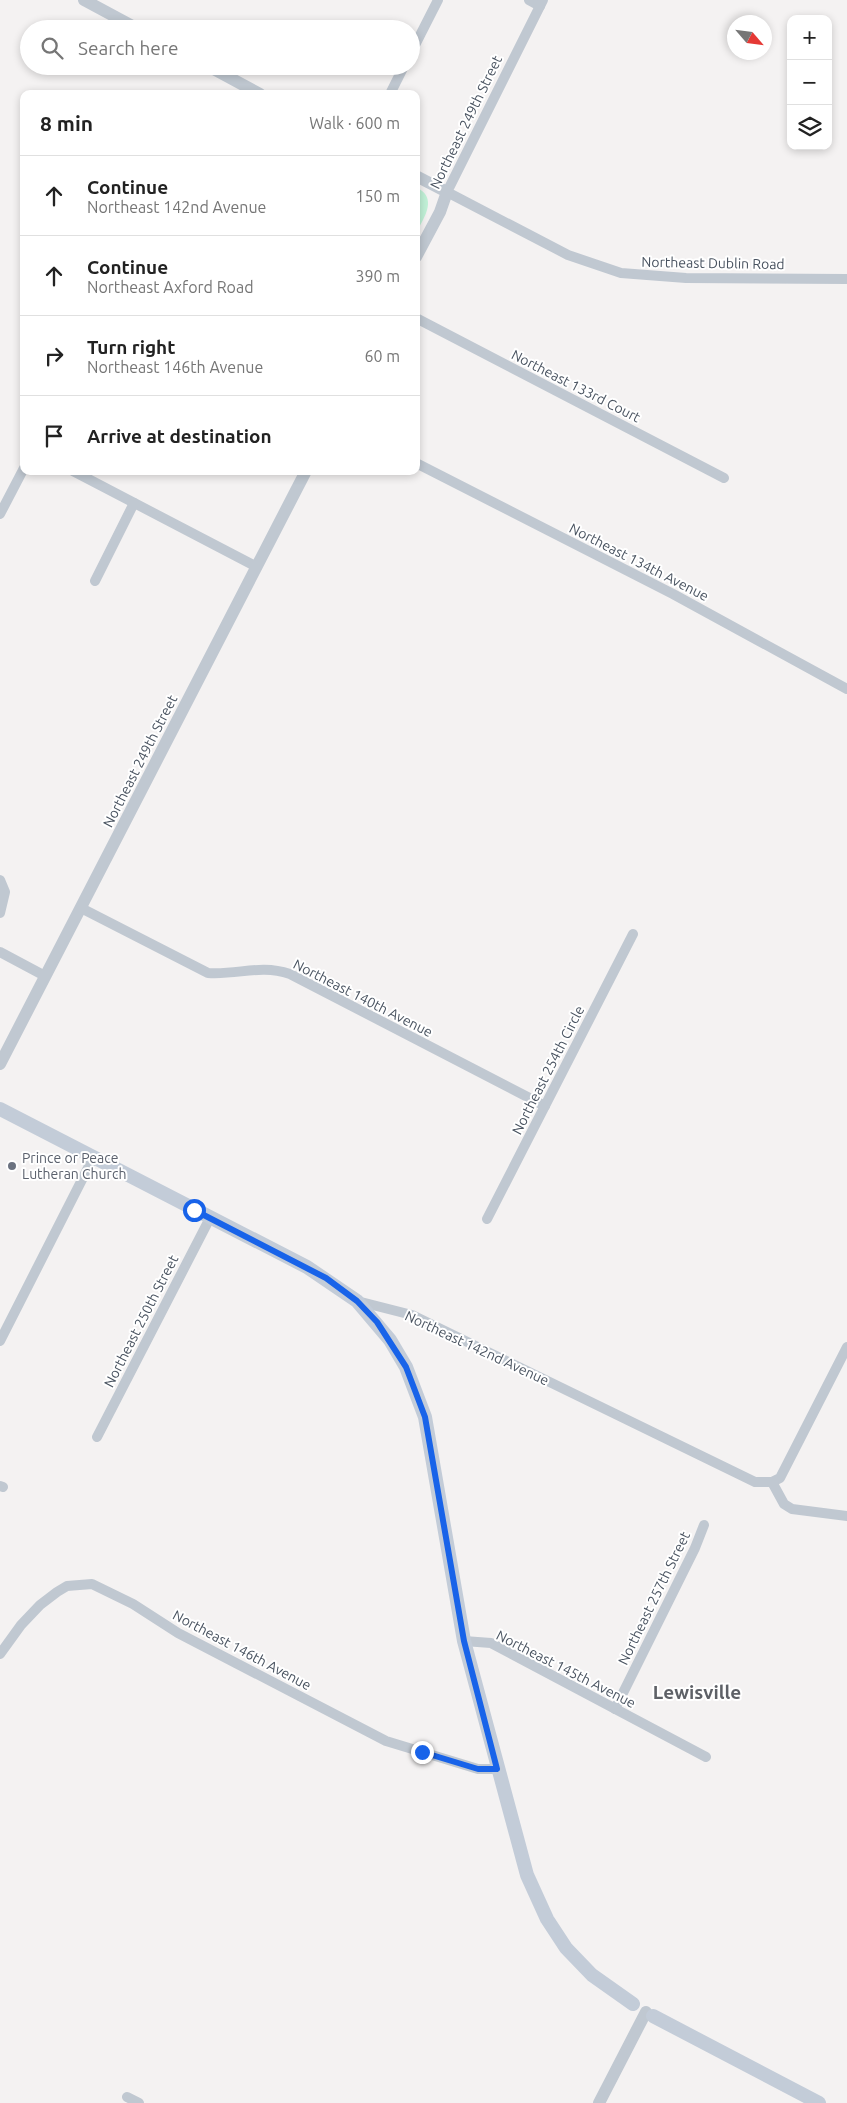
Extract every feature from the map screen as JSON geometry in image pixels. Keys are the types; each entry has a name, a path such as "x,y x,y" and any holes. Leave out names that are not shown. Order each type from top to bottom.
{"main road":[{"name":"Northeast 142nd Avenue","path":"0,1109 307,1266 357,1301"},
{"path":"357,1301 390,1340 406,1367 425,1417 464,1641 527,1875 547,1919 566,1948 592,1975 633,2004"},
{"path":"649,2014 819,2103"}],"street":[{"path":"84,0 121,20"},
{"path":"420,35 438,0"},
{"path":"529,0 542,3"},
{"name":"Northeast 249th Street","path":"420,250 542,3"},
{"path":"225,75 253,90"},
{"path":"392,90 400,75"},
{"path":"420,178 447,192"},
{"name":"Northeast Dublin Road","path":"447,192 568,255 621,273 686,278 847,278"},
{"name":"Northeast 133rd Court","path":"420,320 724,478"},
{"name":"Northeast 134th Avenue","path":"420,465 672,594 847,689"},
{"path":"0,514 20,475"},
{"path":"87,475 134,503 257,567"},
{"name":"Northeast 249th Street","path":"0,1064 304,475"},
{"path":"95,581 134,503"},
{"path":"0,913 5,899 2,882"},
{"name":"Northeast 140th Avenue","path":"81,908 208,973 227,974 259,968 275,969 290,974 545,1106"},
{"name":"Northeast 254th Circle","path":"486,1219 633,934"},
{"path":"0,952 45,976"},
{"path":"0,1341 93,1158"},
{"name":"Northeast 250th Street","path":"97,1437 210,1218"},
{"name":"Northeast 142nd Avenue","path":"357,1301 412,1315 755,1482 772,1482"},
{"path":"847,1347 780,1478 772,1482 784,1504 792,1509 847,1516"},
{"name":"Northeast 257th Street","path":"615,1709 695,1548 704,1525"},
{"name":"Northeast 146th Avenue","path":"0,1654 21,1625 46,1601 67,1586 92,1584 133,1604 178,1633 386,1741 478,1769 497,1769"},
{"name":"Northeast 145th Avenue","path":"464,1641 491,1643 706,1757"},
{"path":"599,2103 649,2014 633,2004"},
{"path":"127,2097 139,2103"}],"green space":[{"path":"420,189 427,196 428,208 420,225"}],"place":[{"name":"Prince or Peace Lutheran Church","path":"12,1166"}],"district":[{"name":"Lewisville","path":"697,1692"}],"route":[{"path":"194,1210 307,1266 326,1278 357,1301 377,1322 406,1367 425,1417 464,1641 471,1675 497,1769 478,1769 422,1752"}]}
